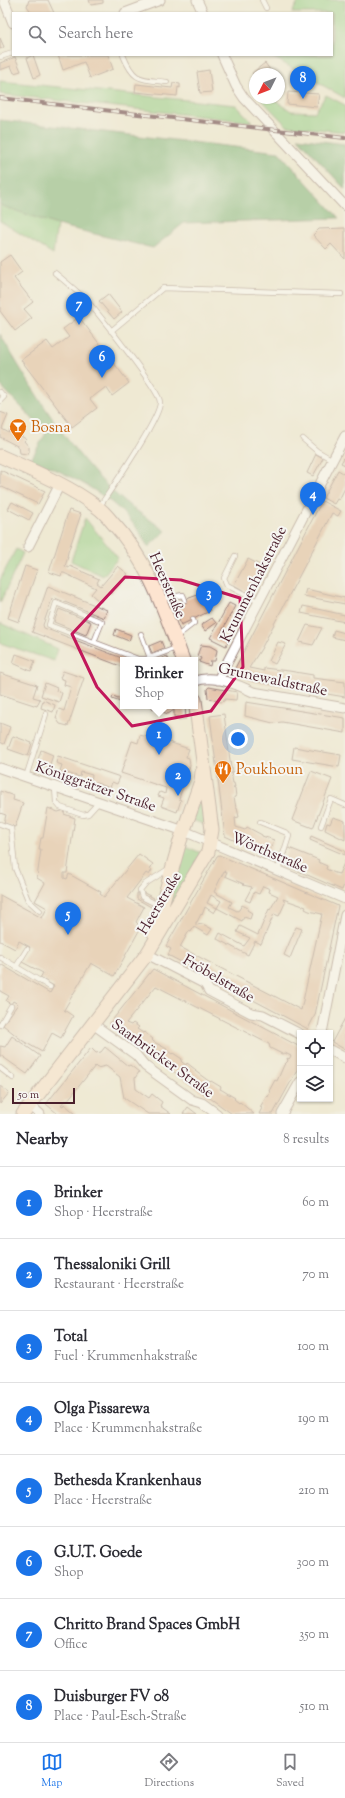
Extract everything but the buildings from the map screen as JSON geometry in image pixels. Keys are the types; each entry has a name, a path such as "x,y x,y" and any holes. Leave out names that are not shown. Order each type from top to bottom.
{"street":[{"path":"4,0 12,21"},
{"path":"127,12 160,0"},
{"path":"197,0 203,12"},
{"path":"222,56 236,86 244,98 345,206"},
{"name":"Krummenhakstraße","path":"218,680 260,602 345,436"},
{"name":"Heerstraße","path":"0,456 60,484 99,508 122,532 138,556 159,599 182,657"},
{"path":"28,547 60,484"},
{"name":"Grunewaldstraße","path":"198,680 218,680 240,686 253,692 345,708"},
{"name":"Heerstraße","path":"26,1110 148,952 204,860 211,842 212,830 204,758 196,709"},
{"name":"Heerstraße","path":"148,952 184,831 201,781 204,758"},
{"name":"Königgrätzer Straße","path":"0,768 184,831"},
{"name":"Wörthstraße","path":"184,831 345,899"},
{"path":"323,1030 345,915"},
{"name":"Fröbelstraße","path":"148,952 205,984 209,991 251,1013 263,1015 297,1032"},
{"name":"Saarbrücker Straße","path":"93,1024 136,1055 145,1066 192,1100 202,1103 217,1114"},
{"path":"333,1052 345,1058"},
{"path":"282,1114 297,1087"},
{"path":"26,1110 40,1114"}],"lane":[{"path":"262,0 266,8"},
{"path":"0,57 12,52"},
{"path":"123,56 132,74 141,79 167,82"},
{"path":"56,273 87,302 111,331 157,392 160,401 158,409 143,438 99,508"},
{"path":"111,331 163,288 341,294"},
{"path":"0,392 4,396 0,401"},
{"path":"303,439 317,451 333,460"},
{"path":"235,556 224,578 227,585 260,602"},
{"path":"159,599 183,595 185,600"},
{"path":"173,596 176,603"},
{"path":"94,642 102,622 56,603 49,625 133,657"},
{"path":"152,657 176,642 187,628 194,623 193,620"},
{"path":"184,623 187,628"},
{"path":"141,634 150,657"},
{"path":"26,777 46,714"},
{"path":"55,787 56,802 60,807 83,815 88,814 98,802"},
{"path":"321,826 331,799 345,805"},
{"path":"260,822 287,833 289,836 278,870"},
{"path":"0,824 11,828 15,868 28,900 40,911"},
{"path":"162,907 142,897 140,890 145,884 160,873 173,867"},
{"path":"16,967 27,949"},
{"path":"0,956 50,988"},
{"path":"0,1025 11,1006"},
{"path":"0,1068 13,1078"}],"highlighted area":[{"path":"125,577 181,580 240,598 243,667 211,711 132,726 97,687 72,634"}],"green space":[{"path":"299,0 345,0 345,98 271,56 333,56 333,12 293,12"},
{"path":"0,81 236,105 252,122 0,94"},
{"path":"326,95 345,105 345,132 287,126 266,104 281,104 291,111 315,112"},
{"path":"0,120 279,152 339,218 184,223 153,248 57,225 0,205"},
{"path":"298,138 345,144 345,189"},
{"path":"0,205 57,225 53,254 0,221"},
{"path":"0,334 25,377 54,420 101,480 119,497 166,531 148,547 135,526 125,514 113,504 88,486 31,459 46,433 0,385"},
{"path":"85,518 118,558 103,576 71,561"},
{"path":"16,549 23,553 0,603 0,580"},
{"path":"0,623 58,649 54,661 0,643"},
{"path":"202,792 208,826 192,820"},
{"path":"183,845 201,853 166,916"}],"railway":[{"path":"0,98 345,138"}],"place":[{"name":"Duisburger FV 08","path":"303,99"},
{"name":"Chritto Brand Spaces GmbH","path":"79,325"},
{"name":"G.U.T. Goede","path":"102,378"},
{"name":"Bosna","path":"18,442"},
{"name":"Olga Pissarewa","path":"313,515"},
{"name":"Total","path":"209,614"},
{"name":"Brinker","path":"159,755"},
{"name":"Poukhoun","path":"223,784"},
{"name":"Thessaloniki Grill","path":"178,796"},
{"name":"Bethesda Krankenhaus","path":"68,935"}]}
